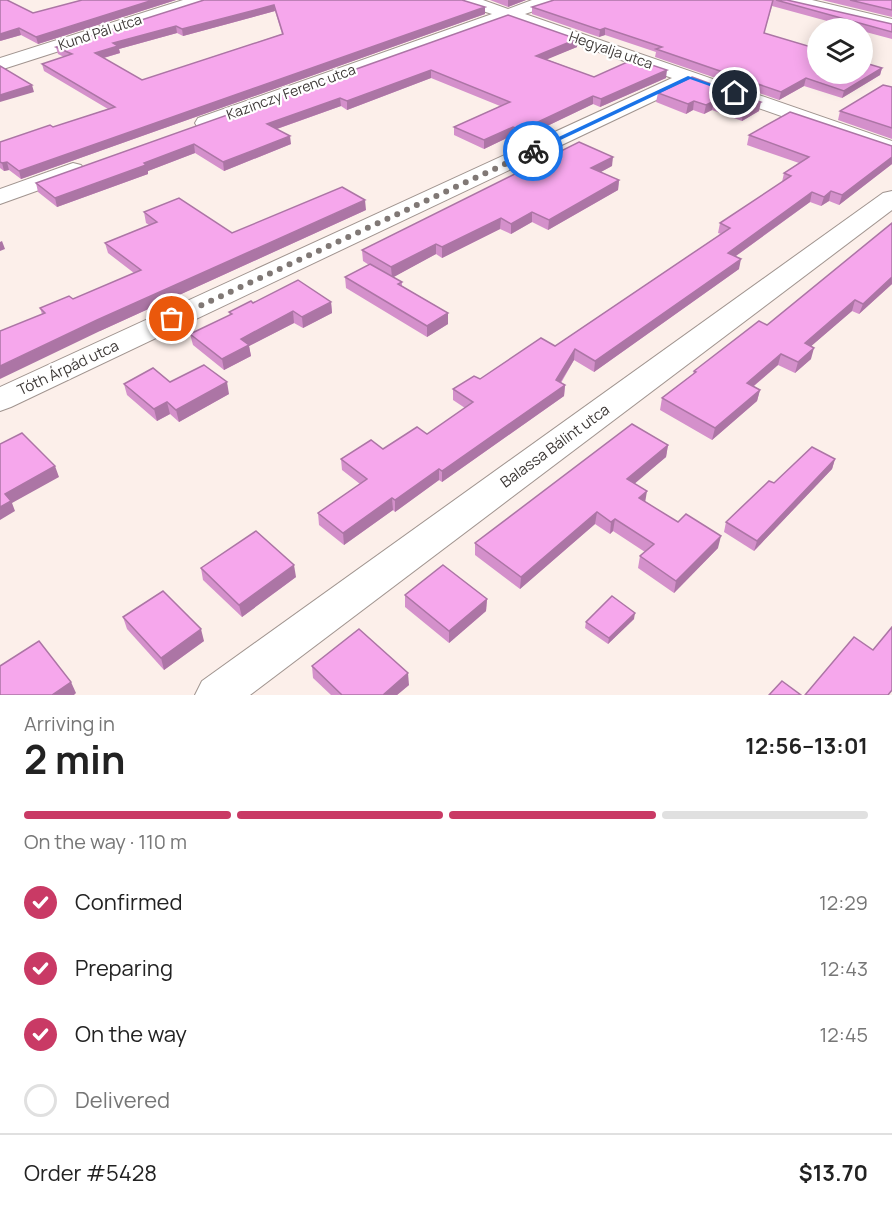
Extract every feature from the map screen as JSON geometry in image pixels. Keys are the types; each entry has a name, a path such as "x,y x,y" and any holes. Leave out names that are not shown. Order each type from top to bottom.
{"street":[{"name":"Kund Pál utca","path":"0,64 200,0"},
{"name":"Hegyalja utca","path":"467,0 892,148"},
{"name":"Kazinczy Ferenc utca","path":"192,128 548,0"},
{"path":"790,0 892,24"},
{"name":"Tóth Árpád utca","path":"0,400 690,77"},
{"path":"0,197 90,164"},
{"name":"Balassa Bálint utca","path":"217,695 892,198"}],"building":[{"path":"0,0 7,0 33,13 82,0 153,0 36,37 19,28 0,34"},
{"path":"204,0 462,0 485,7 19,171 7,162 0,162 0,142 115,107 42,64 72,54 56,47","holes":["274,5 283,34 142,80 95,53 118,46 113,43 176,26 182,29"]},
{"path":"554,0 773,0 764,33 807,46 807,78 781,92 656,49 662,47 605,28 600,30 532,7"},
{"path":"776,0 787,0 866,18 841,18"},
{"path":"850,0 892,0 892,10"},
{"path":"508,15 577,39 536,56 594,77 634,59 667,70 601,99 593,96 521,130 513,127 484,140 454,127 510,102 431,70 347,101 340,98 267,124 290,136 223,162 194,144 144,163 146,165 55,198 36,183"},
{"path":"873,20 892,24 892,32 873,27"},
{"path":"873,65 882,68 873,73"},
{"path":"0,66 32,85 0,95"},
{"path":"692,77 761,102 743,111 714,101 706,105 694,101 688,104 658,93"},
{"path":"824,84 856,84 844,91"},
{"path":"883,85 892,87 892,128 840,111"},
{"path":"790,112 892,146 892,157 842,195 831,191 824,197 812,192 728,253 741,259 595,361 575,349 556,380 565,385 442,471 439,469 395,500 392,498 343,533 318,513 367,479 341,459 371,440 383,449 417,427 427,434 473,402 453,389 474,376 480,379 541,338 555,346 730,228 720,223 791,176 784,173 809,157 749,135"},
{"path":"579,142 613,157 591,168 619,180 549,220 532,212 511,224 501,218 442,247 436,244 391,267 362,250"},
{"path":"342,187 365,200 0,366 0,331 45,313 40,308 69,296 73,299 141,270 105,243 157,222 144,212 179,198 232,233"},
{"path":"892,223 892,277 863,304 855,300 805,343 814,348 798,362 781,354 747,383 760,390 715,428 662,398 759,321 767,325"},
{"path":"370,264 402,282 398,284 448,313 427,326 345,277"},
{"path":"298,280 331,302 302,317 293,311 241,339 249,345 222,359 190,334 232,314 229,312 251,301 253,303"},
{"path":"204,365 227,382 176,410 167,402 154,409 124,384 153,368 170,382"},
{"path":"632,424 668,445 627,479 647,491 639,498 678,522 686,514 721,536 676,581 640,556 654,544 615,519 611,522 597,512 521,577 475,543"},
{"path":"22,433 55,466 5,494 11,501 0,507 0,444"},
{"path":"812,447 835,459 757,541 726,522 769,481 774,483"},
{"path":"256,531 294,565 239,605 201,568"},
{"path":"443,565 487,599 449,631 405,595"},
{"path":"163,591 201,629 161,658 123,617"},
{"path":"612,596 635,613 609,638 586,622"},
{"path":"892,627 892,690 888,695 805,695 854,637 873,650"},
{"path":"359,629 408,673 383,695 342,695 312,666"},
{"path":"39,641 71,682 52,695 0,695 0,666"},
{"path":"782,681 801,695 769,695"}],"way so far":[{"path":"172,319 533,151"}],"route":[{"path":"533,151 690,77 735,93"}]}
